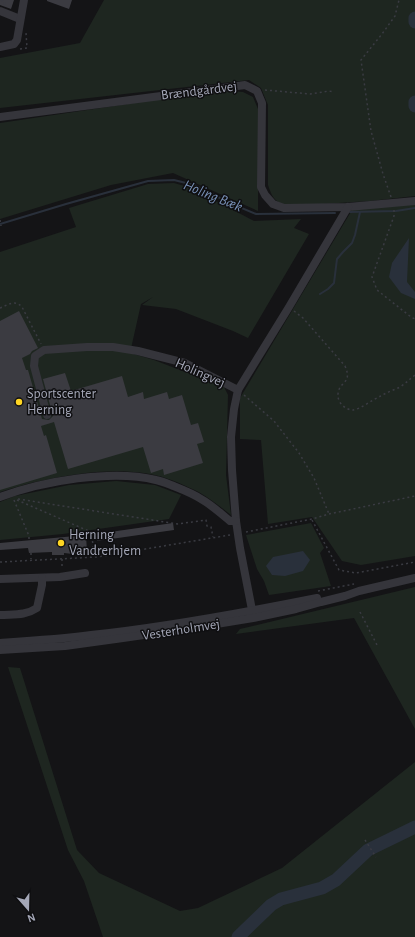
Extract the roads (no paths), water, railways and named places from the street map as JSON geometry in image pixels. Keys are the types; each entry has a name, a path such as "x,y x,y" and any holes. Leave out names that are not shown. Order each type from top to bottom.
{"street":[{"path":"0,47 14,44 17,40 24,0"},
{"path":"0,12 20,19"},
{"name":"Brændgårdvej","path":"0,117 245,85 257,91 262,103 261,187 264,196 273,204 284,208 348,207 394,206 415,201"},
{"name":"Holingvej","path":"47,415 34,366 35,356 44,350 113,347 138,351 185,363 238,390 348,207"},
{"path":"238,390 231,437 232,470 236,521 253,615"},
{"path":"0,497 44,485 66,481 103,476 130,476 157,480 180,488 202,499 230,521 236,521"},
{"path":"0,579 63,577 85,573"},
{"path":"0,614 24,614 31,612 36,608 42,585 42,578"},
{"name":"Vesterholmvej","path":"0,643 90,636 296,609 345,596 360,587 415,578"},
{"name":"Vesterholmvej","path":"0,650 65,646 123,638 192,628 253,615"}],"waterway":[{"name":"Holing Bæk","path":"0,224 148,181 174,180 194,185 256,214 335,213"},
{"name":"Holing Bæk","path":"350,212 396,211 415,208"},
{"path":"320,294 334,283 337,259 352,243 360,212"},
{"path":"238,937 271,905 281,899 322,888 336,880 368,850 415,827"}],"place":[{"name":"Sportscenter Herning","path":"19,402"},
{"name":"Herning Vandrerhjem","path":"61,543"}]}
